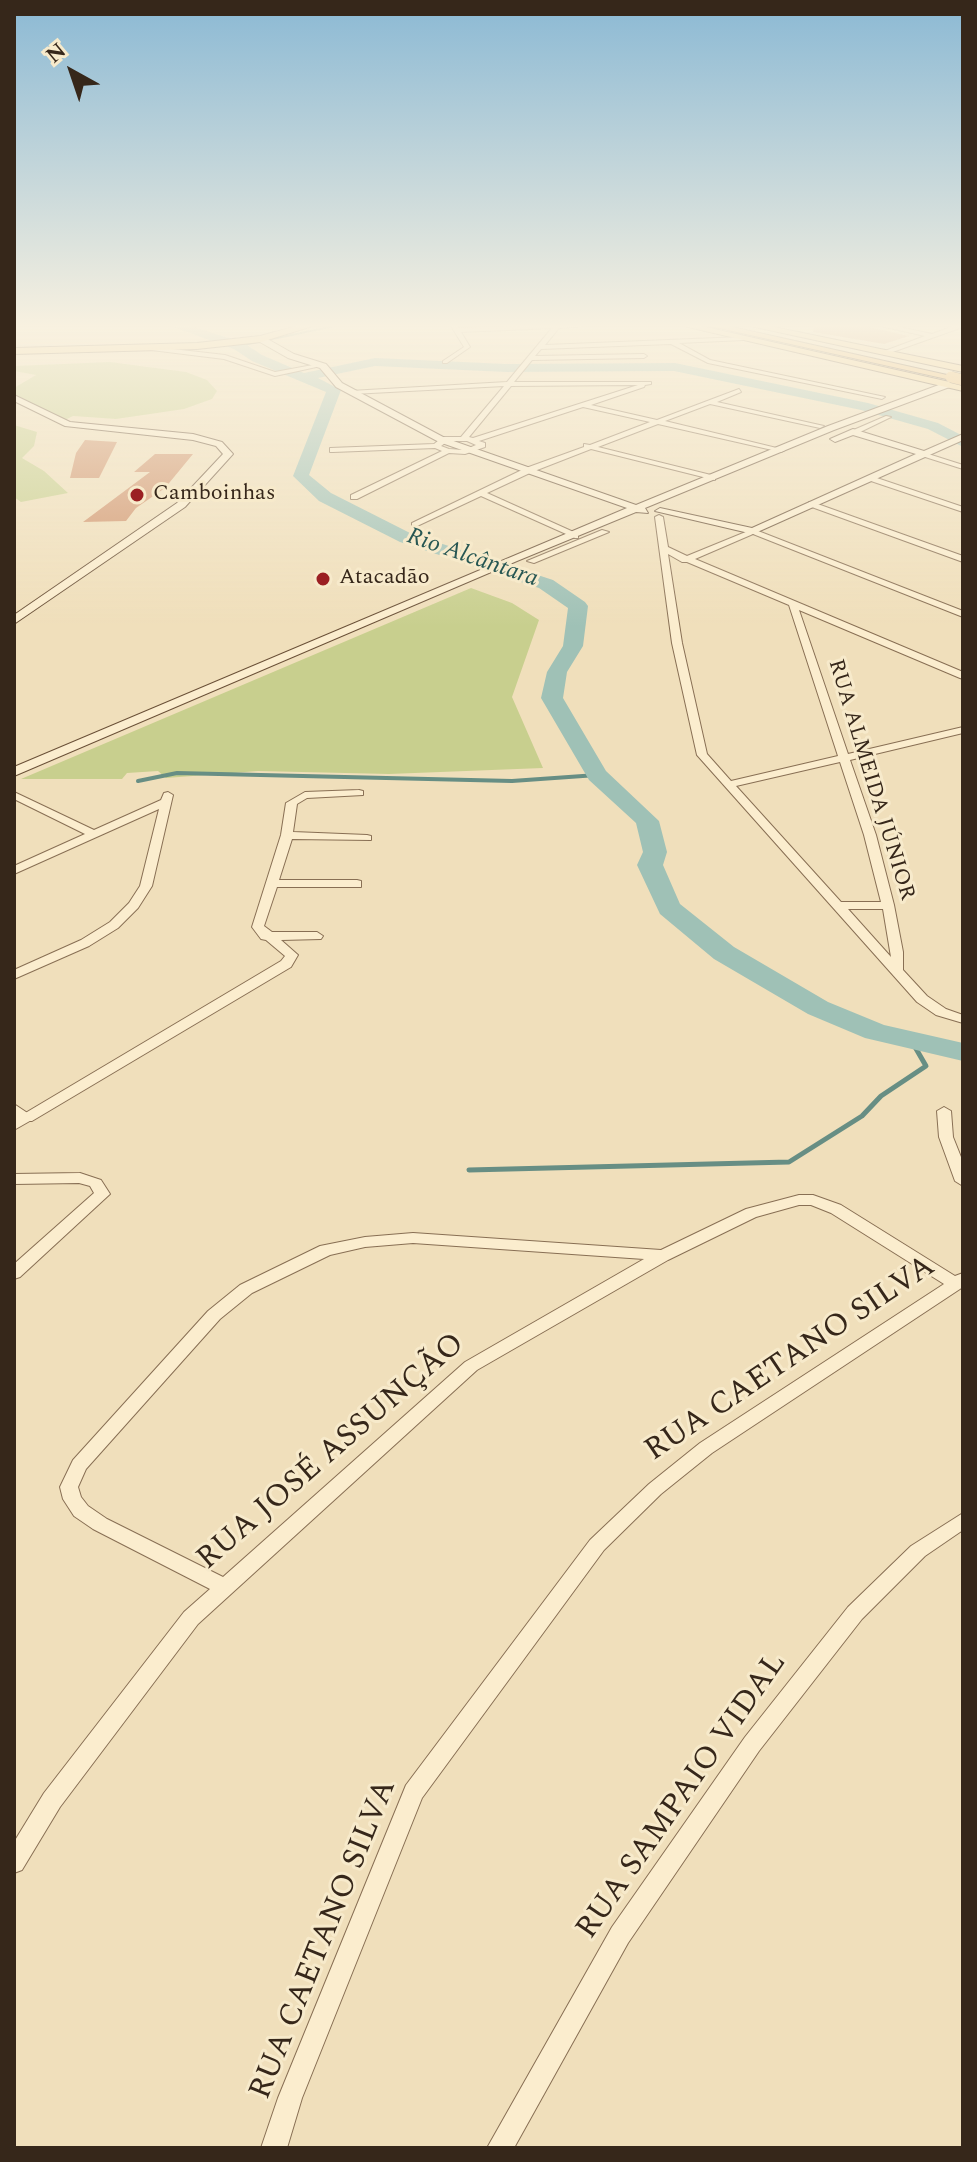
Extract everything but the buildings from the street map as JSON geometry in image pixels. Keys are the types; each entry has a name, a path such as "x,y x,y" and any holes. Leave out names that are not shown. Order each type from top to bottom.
{"main road":[{"path":"14,620 181,505 228,454 219,444 193,437 77,425"},
{"path":"408,425 439,443 474,445 529,470 638,510 753,531 960,438"},
{"path":"14,772 513,559 841,425"},
{"path":"575,536 605,532 635,519 660,514 853,432 925,454"},
{"path":"712,478 730,482"}],"street":[{"path":"333,450 439,443 464,438 474,425"},
{"path":"354,497 448,451 529,425"},
{"path":"415,525 529,470 644,425"},
{"path":"671,425 781,450"},
{"path":"815,425 820,426"},
{"path":"853,432 862,425"},
{"path":"464,438 474,445"},
{"path":"439,443 448,451"},
{"path":"587,446 712,478"},
{"path":"925,454 963,467"},
{"path":"871,478 963,510"},
{"path":"480,493 575,536"},
{"path":"812,504 963,559"},
{"path":"660,514 677,643 702,755 932,1008 963,1019"},
{"path":"667,567 753,531 963,614"},
{"path":"531,561 605,532"},
{"path":"664,549 963,676"},
{"name":"RUA ALMEIDA JÚNIOR","path":"793,604 847,757 888,905 897,952 897,970"},
{"path":"728,785 963,730"},
{"path":"18,1117 286,964 292,955 264,936 258,927 287,835 294,799 316,794 359,793"},
{"path":"14,795 93,834"},
{"path":"14,870 166,799 146,886 134,905 114,925 85,943 14,975"},
{"path":"287,835 367,838"},
{"path":"272,883 357,884"},
{"path":"838,906 888,905"},
{"path":"264,936 317,936"},
{"path":"944,1111 946,1137 963,1181"},
{"path":"14,1179 80,1178 96,1183 102,1194 14,1273"},
{"name":"RUA JOSÉ ASSUNÇÃO","path":"14,1862 61,1788 191,1618 471,1366 662,1256 751,1213 799,1200 813,1200 836,1209 958,1281"},
{"path":"224,1587 100,1524 81,1511 72,1499 69,1487 79,1465 214,1315 246,1289 326,1250 365,1242 413,1238 662,1256"},
{"name":"RUA CAETANO SILVA","path":"274,2148 290,2098 414,1792 597,1545 655,1489 706,1448 958,1281"},
{"name":"RUA SAMPAIO VIDAL","path":"500,2148 620,1935 752,1744 855,1613 918,1551 963,1520"}],"green space":[{"path":"14,425 37,432 34,446 22,458 44,471 68,493 21,502 14,497"},
{"path":"471,588 512,603 539,620 512,697 543,768 389,774 258,771 166,778 158,771 127,773 122,779 21,779"}],"waterway":[{"name":"Rio Alcântara","path":"319,425 301,476 325,497 406,538 546,584 578,606 573,646 557,672 552,698 597,775 647,821 655,852 650,865 669,908 724,953 818,1008 875,1032 963,1052"},
{"path":"929,425 963,442"},
{"path":"138,781 177,773 512,781 597,775"},
{"path":"469,1170 789,1162 862,1116 881,1096 926,1066 911,1040"}],"place":[{"name":"Camboinhas","path":"137,495"},
{"name":"Atacadão","path":"323,579"}]}
